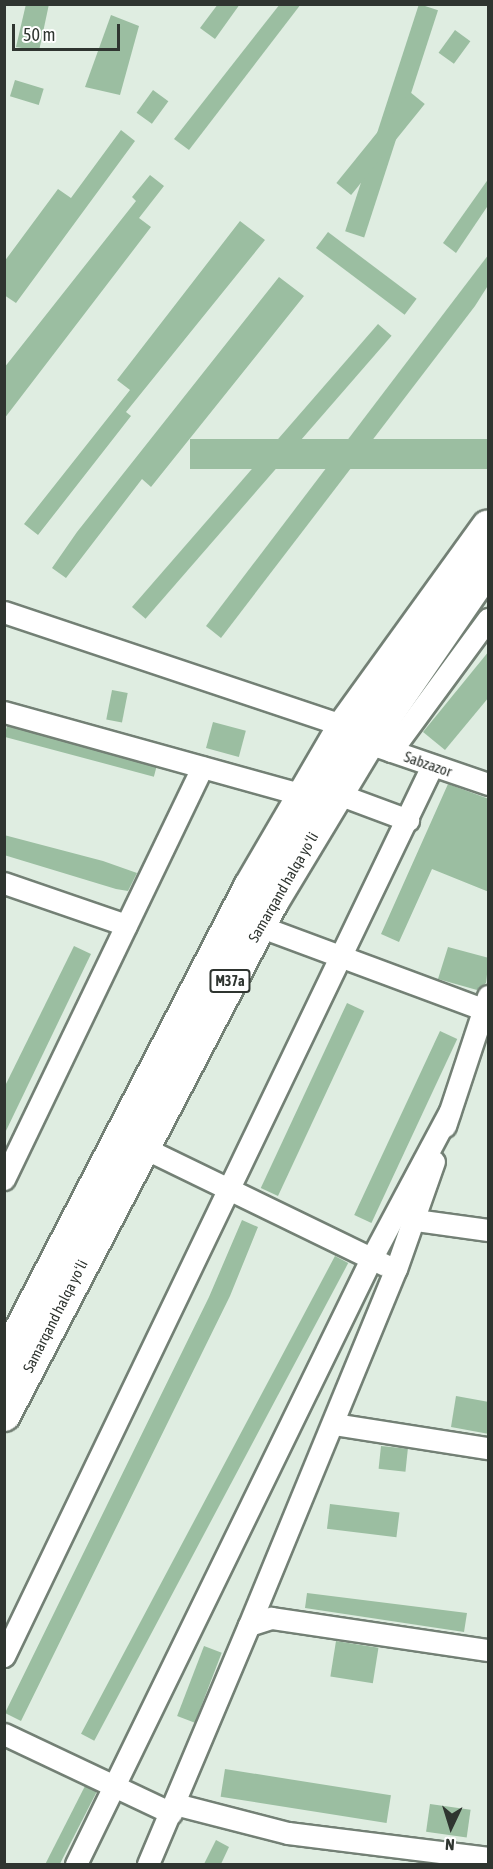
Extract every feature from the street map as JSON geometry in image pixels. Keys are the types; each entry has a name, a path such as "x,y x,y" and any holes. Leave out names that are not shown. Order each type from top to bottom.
{"highway":[{"name":"Samarqand halqa yoʻli","path":"4,1362 260,905 338,794 489,526"},
{"name":"Samarqand halqa yoʻli","path":"4,1415 142,1147 260,905 304,795 368,740 489,567"}],"street":[{"name":"Sabzazor","path":"4,612 368,740 432,766 489,784"},
{"path":"368,740 489,619"},
{"path":"4,712 304,795"},
{"path":"4,1656 231,1192 432,766"},
{"path":"4,1179 202,767"},
{"path":"338,794 408,820"},
{"path":"4,883 126,925"},
{"path":"148,1864 334,1424 416,1220 448,1113 487,1006 344,956 260,905"},
{"path":"76,1864 371,1259 448,1113"},
{"path":"142,1147 231,1192 396,1269"},
{"path":"416,1220 489,1230"},
{"path":"334,1424 489,1448"},
{"path":"249,1625 272,1618 489,1650"},
{"path":"4,1734 114,1786 173,1808 288,1833 489,1858"}],"building":[{"path":"26,4 49,4 39,51 16,47"},
{"path":"218,4 240,4 215,39 200,28"},
{"path":"280,4 301,4 189,150 174,139"},
{"path":"419,4 438,10 364,237 345,231"},
{"path":"111,15 139,26 120,95 85,87"},
{"path":"455,30 470,41 454,64 439,53"},
{"path":"15,80 44,89 39,105 10,96"},
{"path":"153,90 168,101 152,124 137,113"},
{"path":"410,92 425,104 351,195 336,183"},
{"path":"121,130 135,141 16,303 4,295 4,262 58,189 71,198"},
{"path":"150,175 164,186 139,218 151,227 4,419 4,368 136,201 132,197"},
{"path":"489,178 489,204 456,253 443,243"},
{"path":"240,221 265,240 126,412 131,416 38,535 24,524 130,390 117,380"},
{"path":"328,232 417,299 405,315 316,248"},
{"path":"489,254 489,284 475,306 221,638 206,626"},
{"path":"279,277 304,296 151,487 142,479 66,578 52,568 77,532"},
{"path":"378,324 392,336 146,619 132,607"},
{"path":"190,439 488,439 488,469 190,469"},
{"path":"489,651 489,697 445,750 423,732"},
{"path":"112,690 128,693 122,723 106,719"},
{"path":"213,722 246,731 239,757 206,748"},
{"path":"7,726 157,766 154,777 4,737"},
{"path":"448,784 489,799 489,892 432,869 399,942 381,934"},
{"path":"4,835 103,861 137,873 128,891 116,889 4,855"},
{"path":"74,946 91,954 4,1135 4,1088"},
{"path":"448,947 489,958 486,983 477,990 438,979"},
{"path":"347,1003 364,1011 278,1196 261,1188"},
{"path":"440,1031 457,1039 371,1223 354,1215"},
{"path":"242,1220 258,1227 230,1296 21,1721 5,1713 209,1297"},
{"path":"335,1256 348,1263 94,1741 81,1734"},
{"path":"456,1396 489,1402 489,1434 451,1427"},
{"path":"381,1446 408,1449 405,1472 379,1469"},
{"path":"330,1504 399,1513 396,1537 327,1529"},
{"path":"307,1593 467,1613 464,1632 305,1608"},
{"path":"336,1641 378,1648 373,1683 330,1677"},
{"path":"204,1646 222,1653 195,1723 177,1716"},
{"path":"225,1769 391,1795 387,1823 221,1797"},
{"path":"85,1786 97,1792 60,1864 46,1863"},
{"path":"430,1804 471,1810 467,1837 426,1832"},
{"path":"216,1840 229,1847 221,1864 204,1864"}]}
